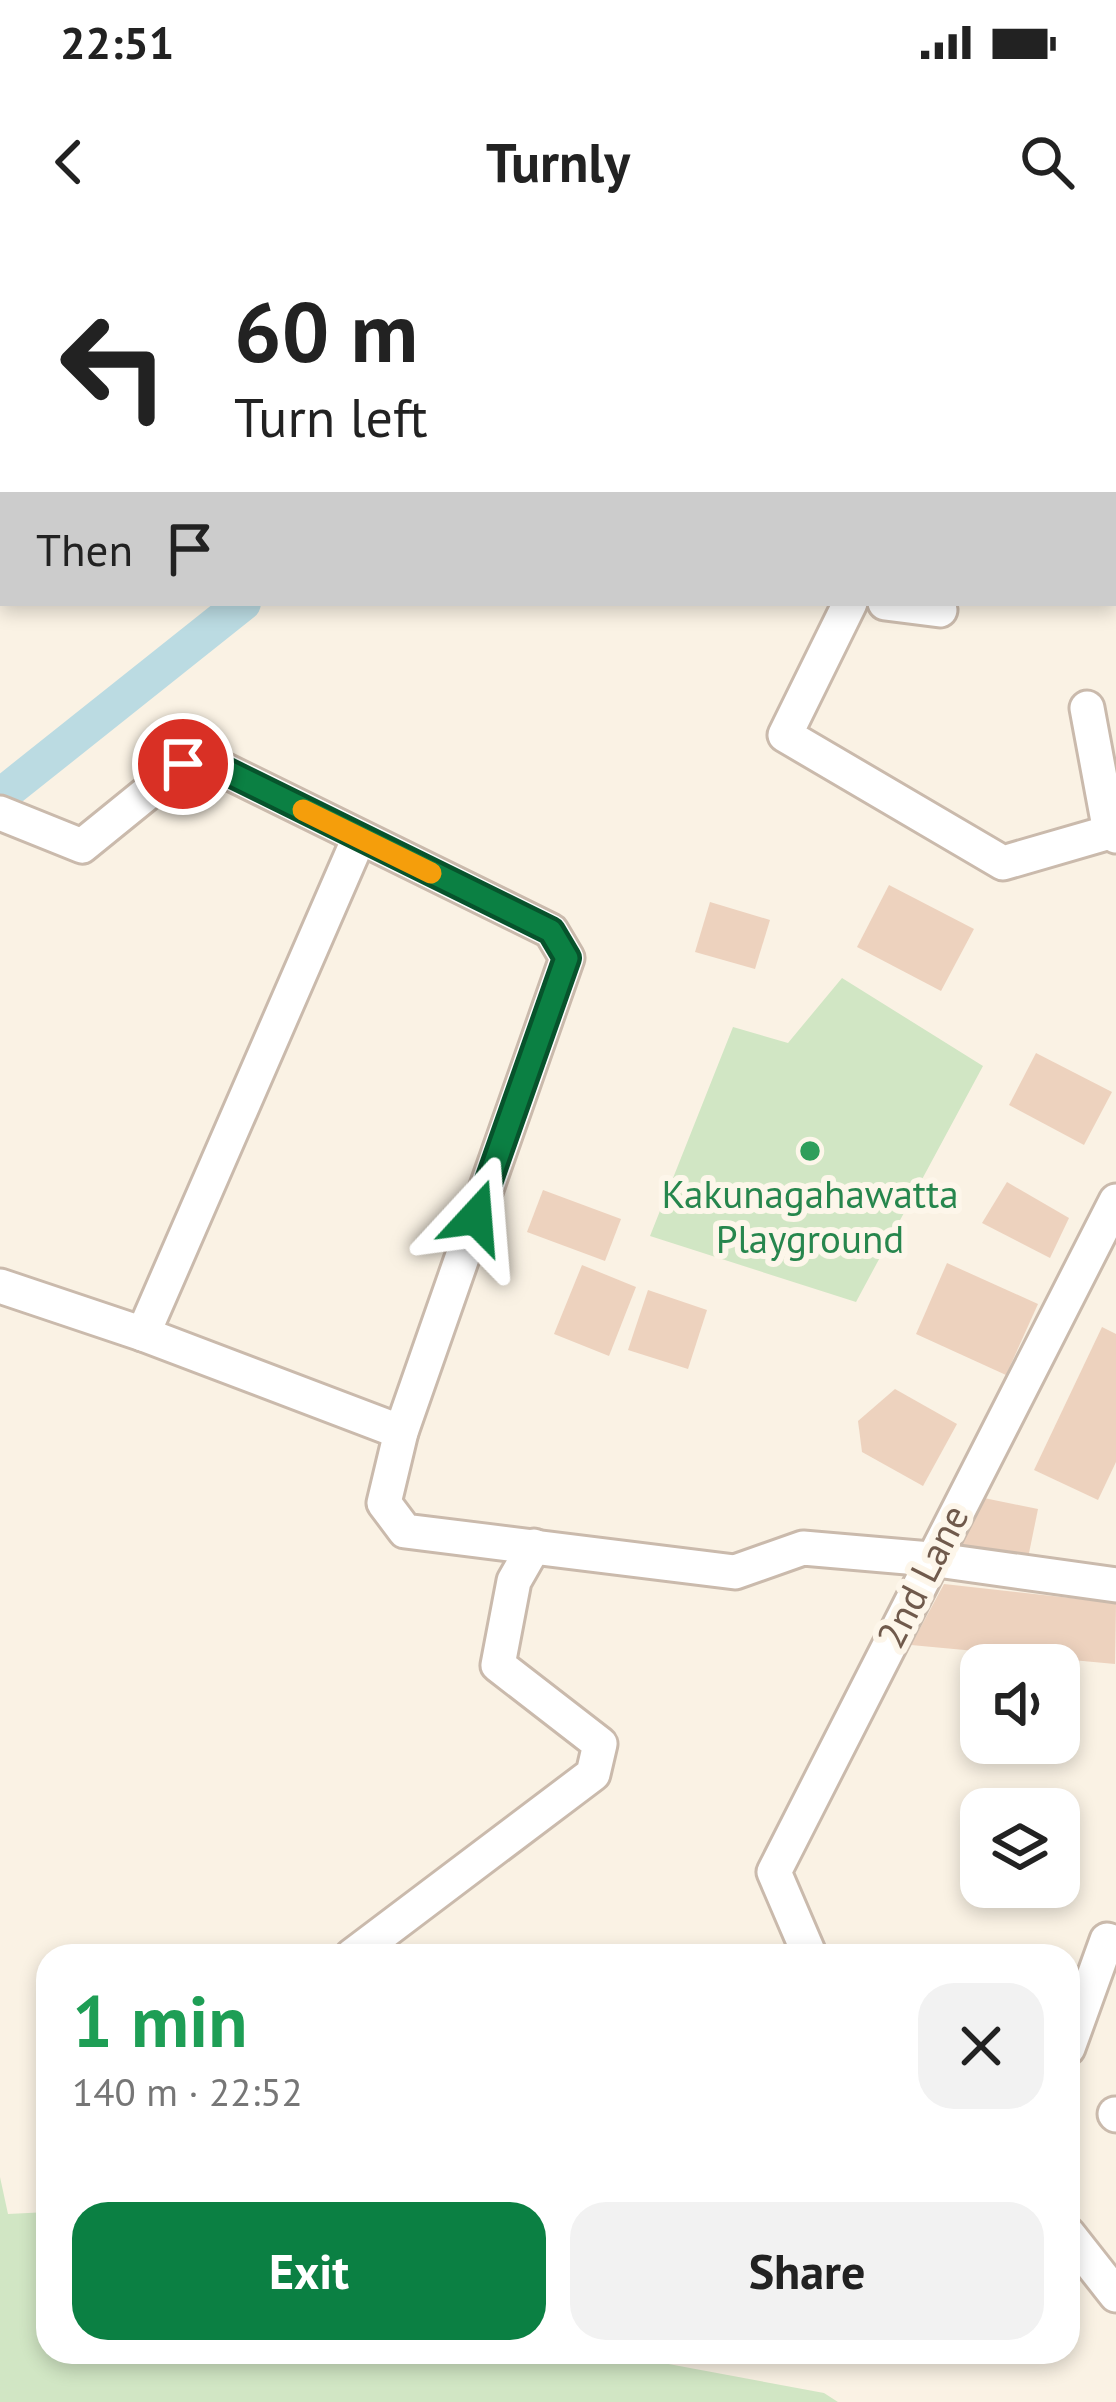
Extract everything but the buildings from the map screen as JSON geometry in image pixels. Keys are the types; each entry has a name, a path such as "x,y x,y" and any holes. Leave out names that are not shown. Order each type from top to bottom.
{"street":[{"path":"849,606 785,735 1004,863 1113,834 1087,708"},
{"path":"909,606 940,610"},
{"path":"0,813 82,846 183,764 216,766 551,931 567,958 401,1432 384,1503 405,1531 735,1572 803,1547 930,1558 1116,1585"},
{"path":"143,1334 359,838"},
{"name":"2nd Lane","path":"805,1944 774,1872 930,1558 1116,1201"},
{"path":"0,1286 143,1334 401,1432"},
{"path":"368,1944 593,1774 600,1744 499,1664 514,1581 534,1546"},
{"path":"1080,2019 1112,1942"},
{"path":"1080,2249 1116,2295"}],"green space":[{"name":"Kakunagahawatta Playground","path":"842,978 983,1066 856,1302 650,1236 733,1027 788,1043"},
{"path":"0,2177 8,2214 36,2213 36,2364 668,2364 824,2393 838,2402 0,2402"}],"waterway":[{"path":"3,794 239,606"}],"slow traffic":[{"path":"303,810 431,873"}],"place":[{"name":"Kakunagahawatta Playground","path":"810,1151"}],"route":[{"path":"183,764 216,766 551,931 567,958 476,1217"}]}
